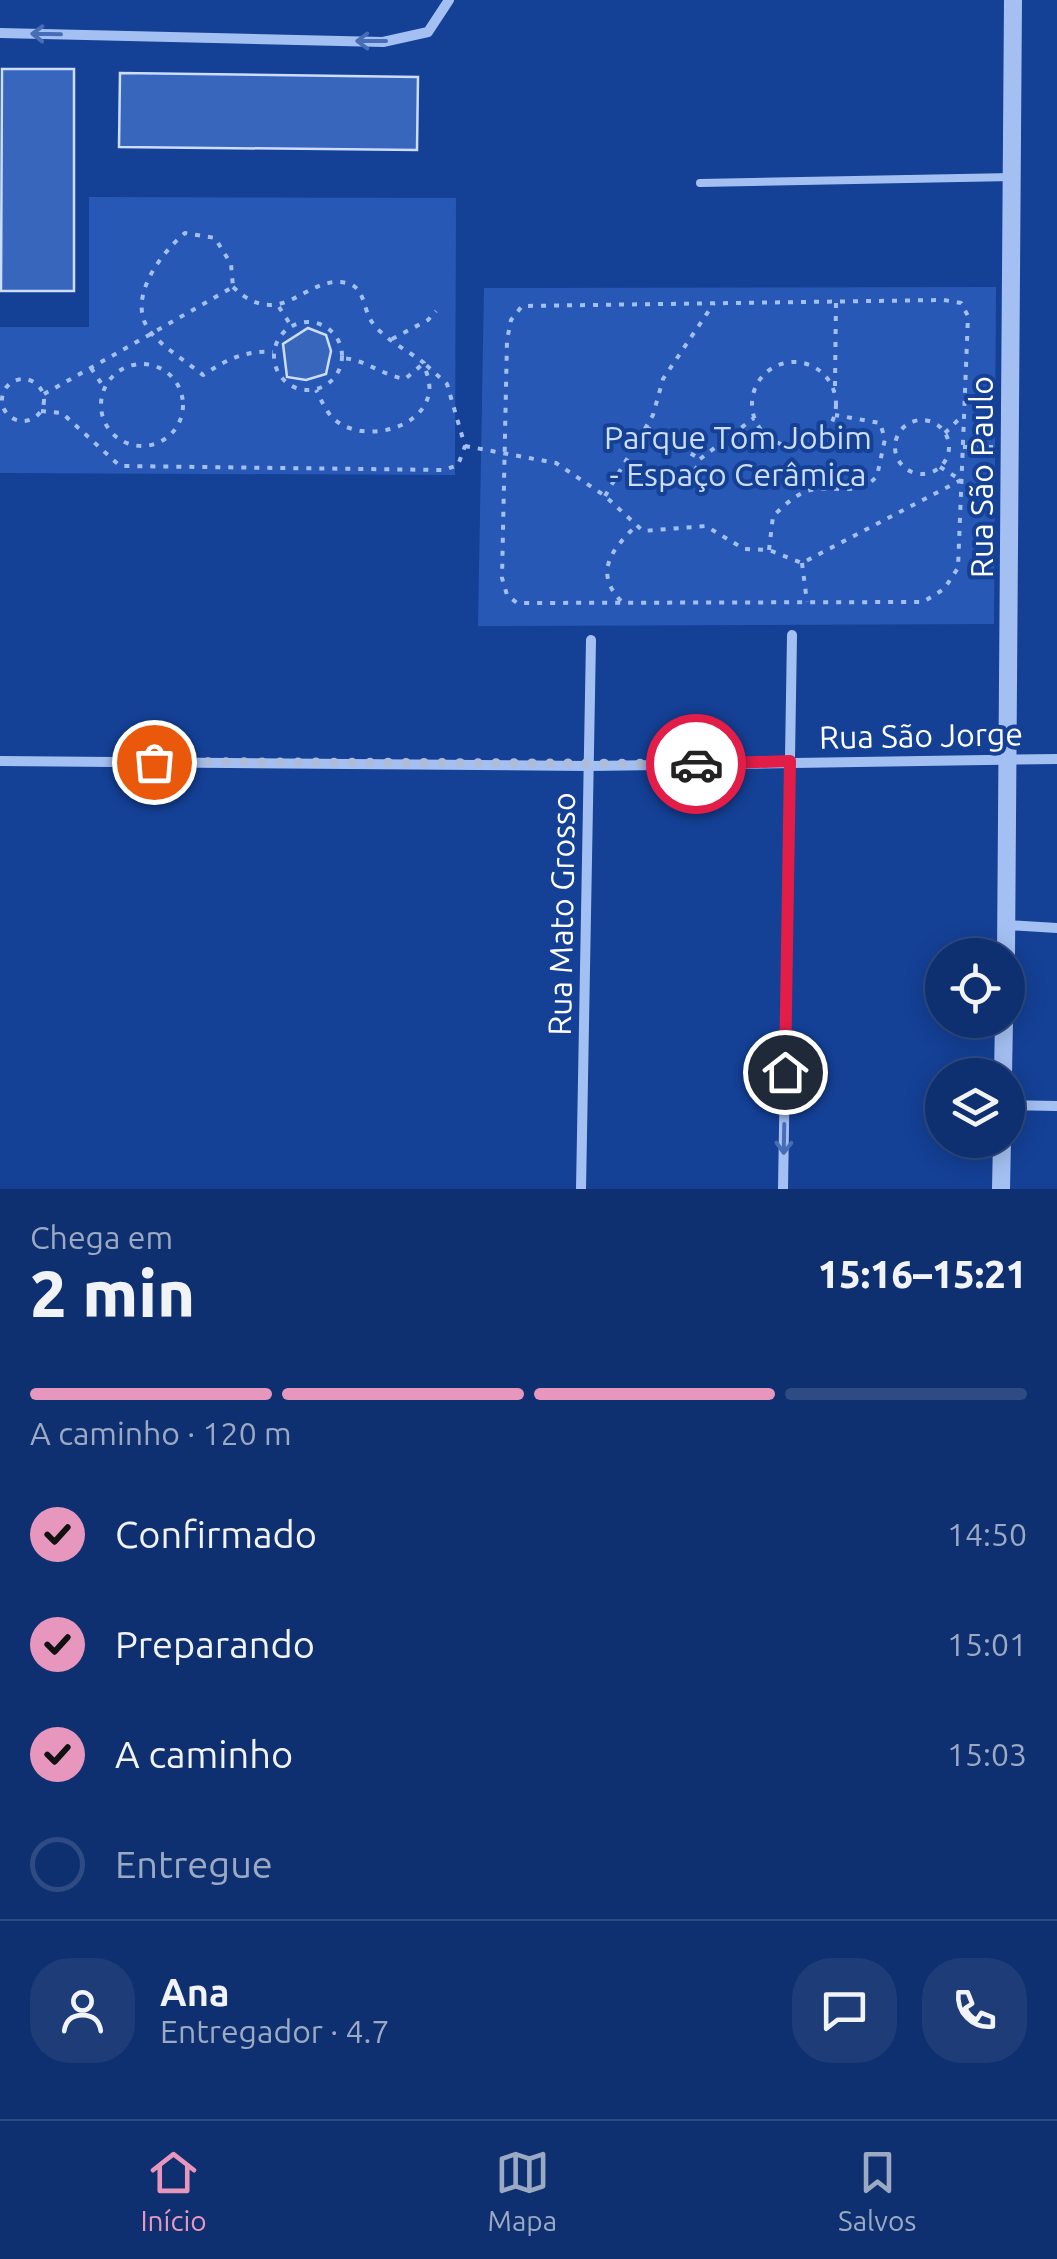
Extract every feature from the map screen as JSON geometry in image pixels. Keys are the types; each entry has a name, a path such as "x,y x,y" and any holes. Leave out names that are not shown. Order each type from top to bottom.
{"street":[{"path":"0,33 383,42 428,32 449,0"},
{"name":"Rua São Paulo","path":"1006,938 1013,0"},
{"path":"783,1189 792,635"},
{"name":"Rua Mato Grosso","path":"580,1189 591,640"},
{"name":"Rua São Jorge","path":"2,760 589,766 1057,759"},
{"path":"1006,925 1057,928"},
{"path":"1025,1105 1057,1106"},
{"path":"1001,1189 1002,1158"}],"lane":[{"path":"700,182 1012,177"}],"path":[{"path":"233,287 231,264 215,238 185,233 164,251 144,292 142,318 151,334 203,376 229,358 256,350 273,352"},
{"path":"41,411 44,394 34,381 17,379 4,389 1,405 12,418 28,421 41,411 62,412 120,466 444,470 458,464 465,446 447,384 424,362 378,330 358,290 349,284 331,284 279,307 264,305 233,287"},
{"path":"44,394 233,287"},
{"path":"834,391 821,371 811,365 776,366 758,382 754,417 768,437 790,446 823,436 835,415 836,301"},
{"path":"961,302 968,316 958,568 944,590 923,602 517,603 506,595 502,578 503,450 511,320 522,306 714,303 961,302"},
{"path":"605,496 646,427 663,379 714,303"},
{"path":"279,307 292,326"},
{"path":"392,339 428,320 436,311"},
{"path":"308,322 324,326 336,337 341,358 330,383 316,390 299,390 284,382 275,368 273,352 279,336 292,326 308,322"},
{"path":"110,357 118,371"},
{"path":"341,358 360,360 385,376 405,379 424,362"},
{"path":"316,390 334,420 361,431 391,430 424,408 430,390 424,362"},
{"path":"154,365 175,379 184,402 178,426 170,436 148,446 124,442 114,435 102,413 104,389 118,371 154,365"},
{"path":"90,368 104,389"},
{"path":"945,433 964,414"},
{"path":"770,550 773,516 790,501 808,490 857,490 871,484 877,476 885,439 880,423 835,415"},
{"path":"695,470 700,459 754,417"},
{"path":"896,443 905,427 922,420 945,433"},
{"path":"646,427 700,459"},
{"path":"885,439 896,443 906,468 923,474 940,467 948,451 945,433"},
{"path":"465,446 556,462 605,496 643,531 706,526 744,549 770,550 802,563 962,480"},
{"path":"963,447 1011,447"},
{"path":"940,467 962,480"},
{"path":"622,603 610,590 605,571 614,548 635,526"},
{"path":"802,563 807,602"}],"green space":[{"path":"89,197 456,198 455,475 0,473 0,327 89,327"},
{"name":"Parque Tom Jobim - Espaço Cerâmica","path":"996,287 994,624 478,626 484,288"}],"building":[{"path":"2,69 74,69 74,291 1,291"},
{"path":"120,73 418,77 417,150 119,147"},
{"path":"308,328 326,335 331,351 326,374 306,380 287,377 283,344"}],"way so far":[{"path":"154,762 696,764"}],"route":[{"path":"696,764 790,761 785,1072"}]}
